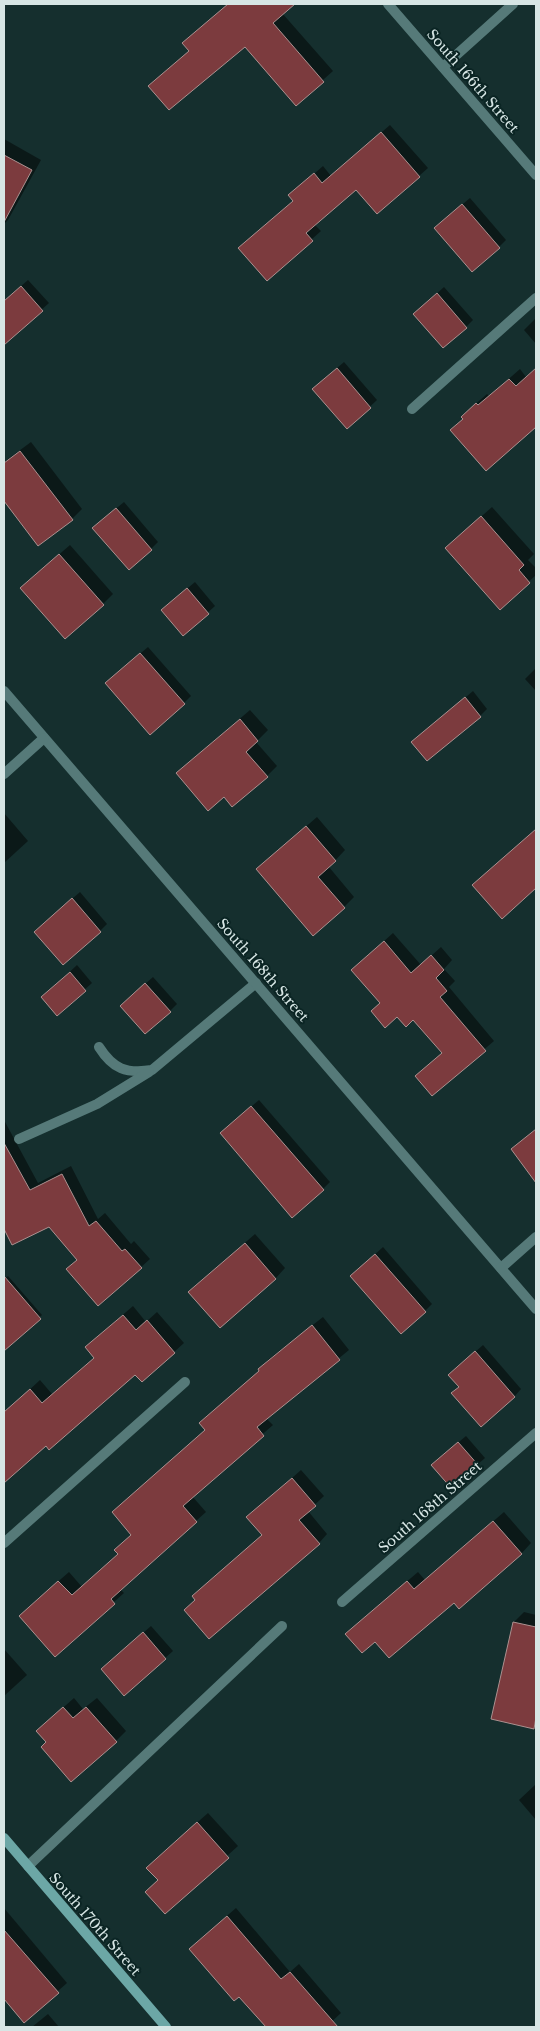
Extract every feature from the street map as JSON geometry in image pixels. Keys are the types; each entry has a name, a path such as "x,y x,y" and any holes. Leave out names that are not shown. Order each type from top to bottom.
{"street":[{"name":"South 166th Street","path":"388,4 536,175"},
{"path":"442,67 513,4"},
{"path":"412,409 536,298"},
{"name":"South 168th Street","path":"4,691 536,1309"},
{"path":"4,774 44,738"},
{"path":"18,1139 97,1104 152,1070 256,983"},
{"path":"98,1046 105,1057 120,1068 135,1073 152,1070"},
{"path":"501,1268 536,1237"},
{"path":"4,1543 185,1382"},
{"name":"South 168th Street","path":"342,1602 536,1434"},
{"path":"28,1866 282,1626"},
{"name":"South 170th Street","path":"4,1838 166,2027"}],"building":[{"path":"228,4 295,4 273,23 324,82 296,106 245,47 169,110 148,86 189,51 182,43"},
{"path":"381,132 420,177 377,214 356,190 306,233 313,241 267,281 238,248 293,201 288,195 314,173 322,183"},
{"path":"4,155 32,170 4,222"},
{"path":"462,204 500,248 472,272 434,228"},
{"path":"21,286 43,311 4,345 4,301"},
{"path":"437,293 467,328 443,348 413,314"},
{"path":"337,368 371,408 347,429 312,389"},
{"path":"536,368 536,427 486,471 450,430 463,419 461,417 476,403 478,405 509,379 516,386"},
{"path":"20,451 73,520 38,546 4,501 4,463"},
{"path":"116,508 152,550 129,570 92,528"},
{"path":"481,516 524,565 519,570 530,583 500,610 445,548"},
{"path":"59,554 104,605 65,639 20,588"},
{"path":"187,588 209,614 183,636 161,610"},
{"path":"140,653 185,704 150,735 105,683"},
{"path":"465,697 481,717 427,761 411,742"},
{"path":"240,719 258,741 246,752 268,777 232,807 224,797 208,811 176,773"},
{"path":"306,826 336,861 318,877 345,908 313,936 256,869"},
{"path":"536,829 536,888 502,919 472,885"},
{"path":"72,898 101,932 63,965 34,932"},
{"path":"384,941 411,973 431,955 444,970 436,978 447,991 440,997 486,1051 432,1096 415,1076 442,1053 413,1020 406,1027 397,1017 385,1028 371,1011 380,1003 351,970"},
{"path":"70,972 86,991 57,1016 41,997"},
{"path":"145,983 171,1012 145,1034 120,1006"},
{"path":"251,1106 324,1190 292,1218 220,1133"},
{"path":"536,1129 536,1183 511,1149"},
{"path":"4,1143 30,1190 62,1174 89,1226 96,1221 122,1251 125,1249 142,1268 98,1306 66,1269 77,1260 49,1227 12,1245 4,1229"},
{"path":"245,1243 276,1279 220,1328 188,1292"},
{"path":"375,1254 426,1312 401,1334 350,1276"},
{"path":"4,1276 41,1319 4,1351"},
{"path":"123,1315 136,1330 147,1320 175,1353 142,1382 135,1375 49,1450 46,1446 4,1483 4,1412 30,1389 42,1403 94,1358 85,1347"},
{"path":"312,1325 340,1360 257,1427 264,1436 183,1506 197,1522 111,1599 115,1604 55,1657 19,1616 58,1581 72,1595 118,1554 114,1550 131,1535 112,1512 205,1430 199,1423 259,1371 258,1369"},
{"path":"475,1351 515,1397 481,1427 451,1393 459,1387 448,1375"},
{"path":"458,1442 479,1466 452,1489 431,1465"},
{"path":"292,1478 316,1506 299,1520 320,1544 209,1639 184,1610 195,1600 192,1596 262,1535 246,1517"},
{"path":"493,1521 522,1554 459,1609 454,1603 389,1658 375,1642 362,1653 345,1634 407,1581 414,1589"},
{"path":"513,1622 536,1627 536,1717 534,1729 491,1719"},
{"path":"143,1632 166,1659 124,1696 101,1669"},
{"path":"63,1707 73,1718 86,1707 117,1742 71,1782 41,1747 46,1742 36,1731"},
{"path":"197,1822 229,1858 165,1914 145,1892 158,1880 146,1868"},
{"path":"227,1916 281,1979 290,1972 338,2027 266,2027 239,1997 234,2001 189,1949"},
{"path":"4,1930 59,1993 24,2023 4,1999"}]}
